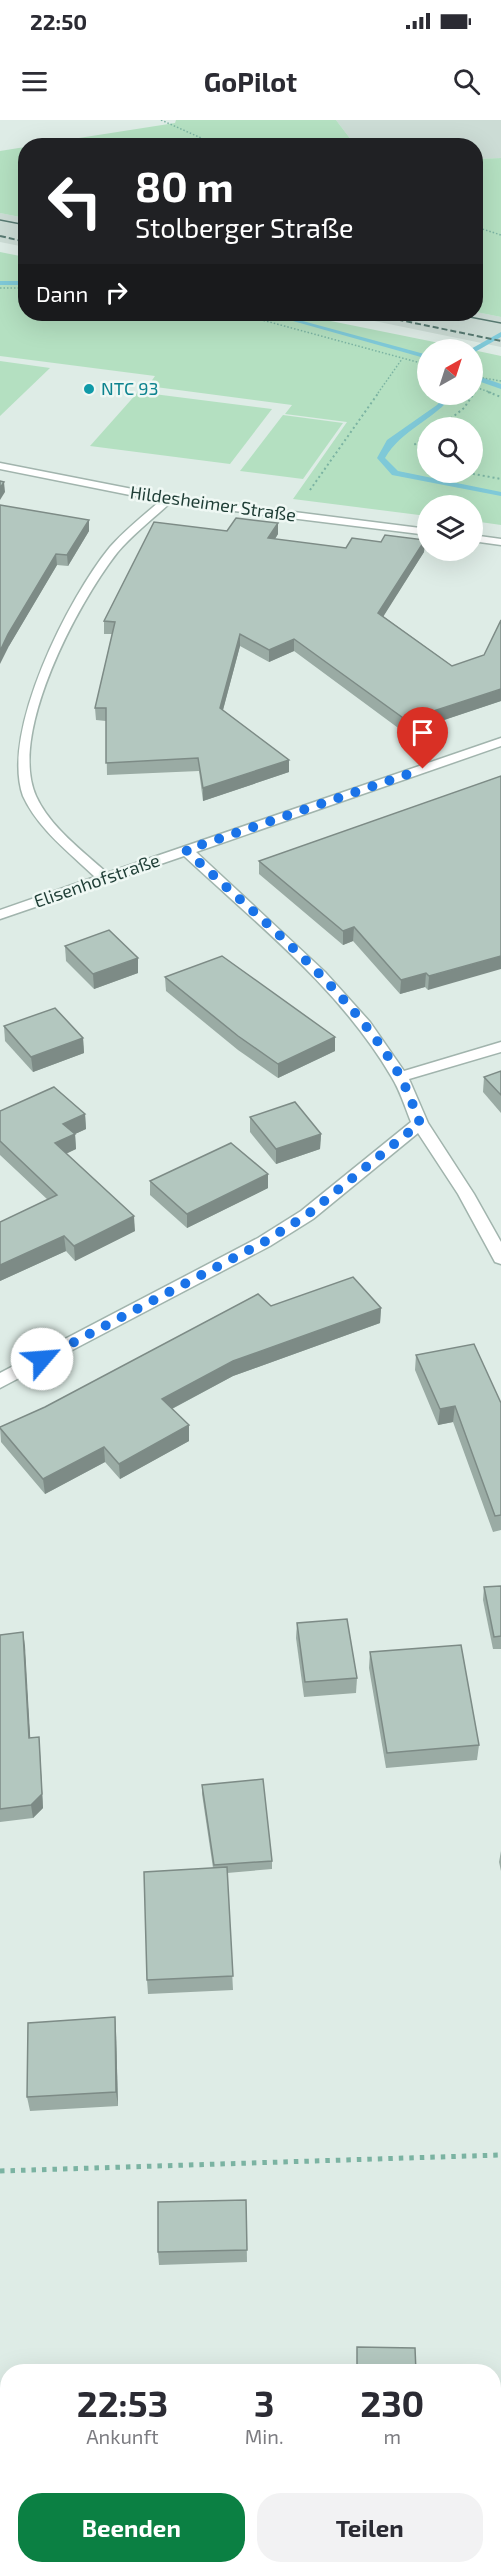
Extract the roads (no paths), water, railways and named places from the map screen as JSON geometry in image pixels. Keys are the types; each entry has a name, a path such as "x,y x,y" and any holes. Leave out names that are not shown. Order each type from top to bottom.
{"street":[{"name":"Hildesheimer Straße","path":"0,466 168,499 417,531"},
{"path":"105,879 42,816 28,794 21,747 29,711 43,674 84,595 113,550 168,499"},
{"path":"483,540 501,542"},
{"name":"Elisenhofstraße","path":"0,915 501,742"},
{"path":"186,850 320,975 365,1025 400,1077 420,1123 466,1194 501,1258"},
{"path":"400,1077 501,1047"},
{"path":"0,1381 264,1242 307,1215 420,1123"}],"waterway":[{"path":"0,283 18,283"},
{"path":"297,321 417,354"},
{"path":"483,344 501,334"},
{"path":"483,380 501,387"},
{"path":"442,405 390,442 381,458 395,473 501,494"}],"tram line":[{"path":"0,220 18,223"},
{"path":"483,320 501,323"}],"railway":[{"path":"0,236 18,240"},
{"path":"405,321 501,341"}],"place":[{"name":"NTC 93","path":"89,389"}]}
